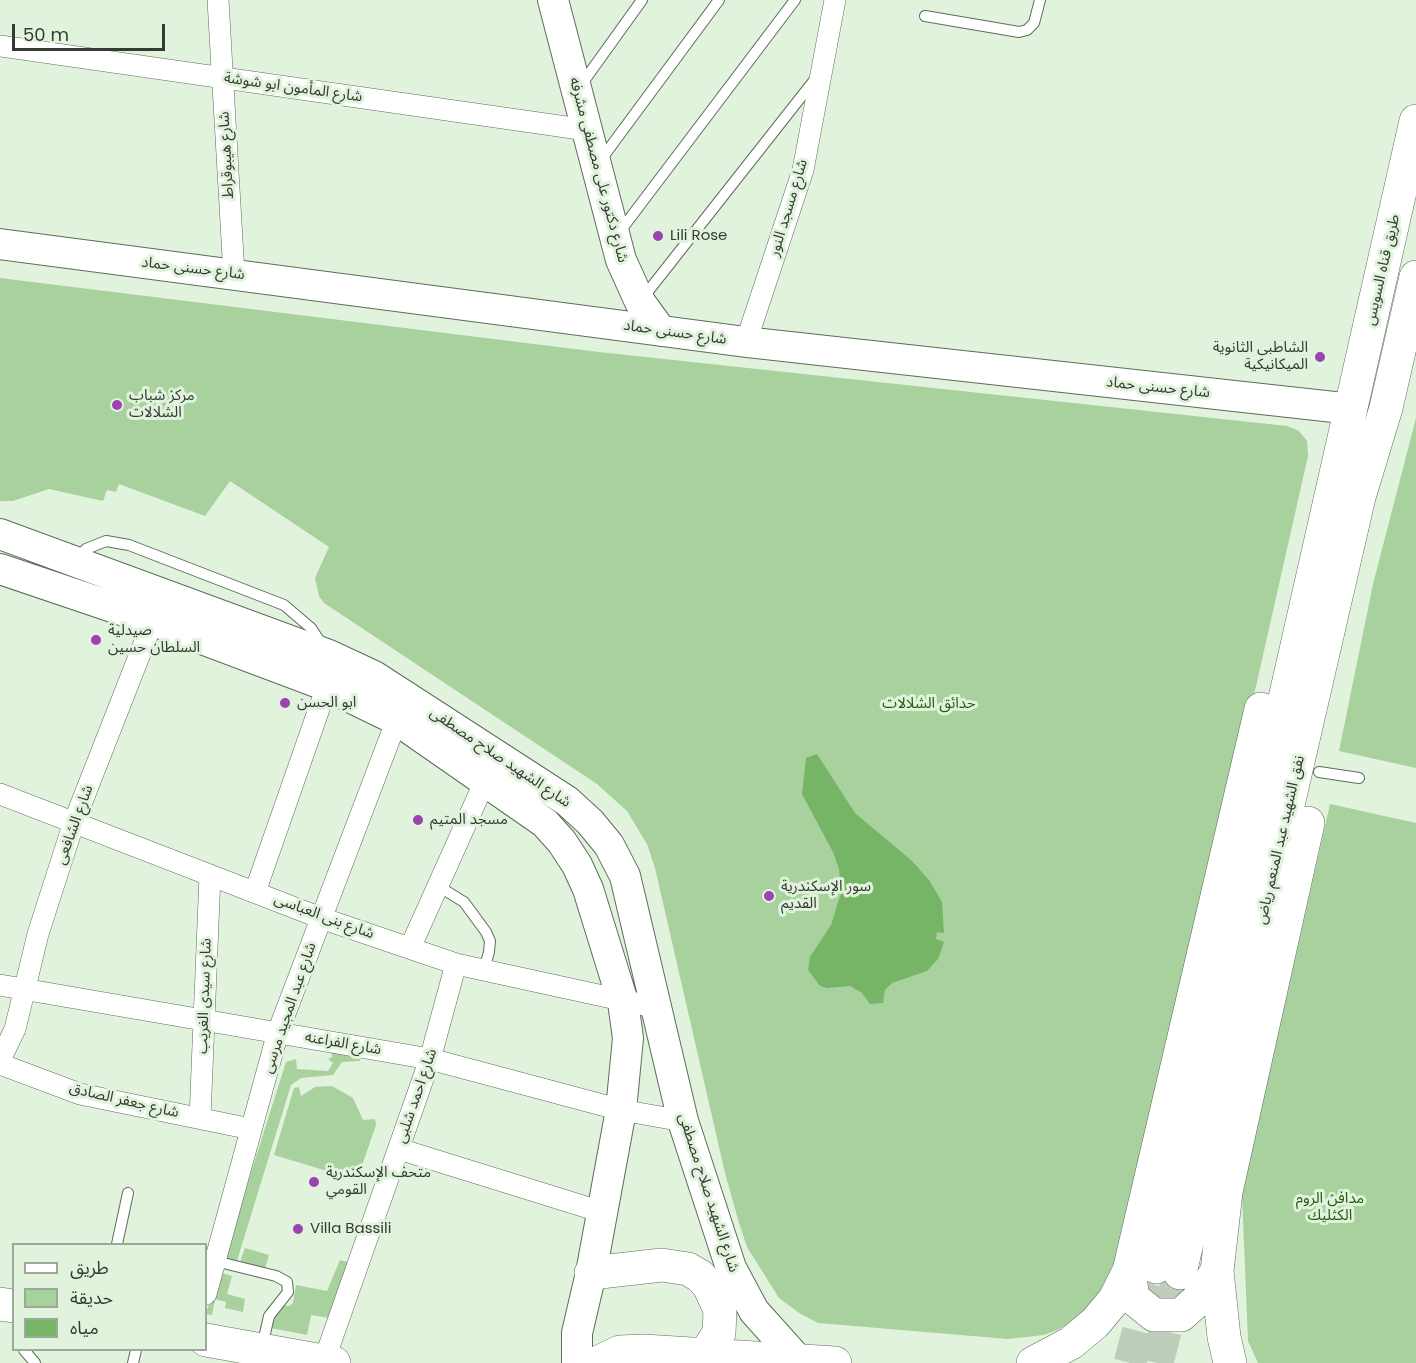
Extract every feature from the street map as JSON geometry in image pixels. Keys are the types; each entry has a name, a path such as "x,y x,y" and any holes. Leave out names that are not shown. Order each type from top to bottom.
{"main road":[{"name":"شارع دكتور على مصطفى مشرفه","path":"553,0 615,238 629,282 661,331"},
{"name":"طريق قناه السويس","path":"1351,414 1416,121"},
{"name":"شارع حسنى حماد","path":"0,244 746,342 1351,414"},
{"path":"1230,1363 1224,1337 1217,1271 1226,1192 1389,454 1390,431 1386,408 1416,277"},
{"name":"نفق الشهيد عبد المنعم رياض","path":"1155,1270 1359,496 1386,408"},
{"name":"نفق الشهيد عبد المنعم رياض","path":"1155,1270 1351,414"},
{"name":"شارع الشهيد صلاح مصطفى","path":"0,534 75,560 158,607 327,686 402,708 567,801 603,837 625,876 683,1121 731,1268 754,1311 797,1359"},
{"name":"شارع الشهيد صلاح مصطفى","path":"1,574 158,607 329,655 402,708 485,781 544,822 577,864 588,889 623,1002 628,1038 621,1110 591,1273 577,1333 577,1363"},
{"path":"591,1273 663,1265 688,1269 700,1276 710,1286 720,1310 719,1333 706,1353"},
{"path":"1155,1270 1133,1298 1154,1316 1181,1315 1201,1297 1217,1271"},
{"path":"1033,1363 1071,1343 1095,1323 1115,1299 1155,1270"},
{"path":"207,1340 329,1362"},
{"path":"597,1363 620,1352 706,1353 835,1363"}],"street":[{"name":"شارع هيبوقراط","path":"218,0 234,274"},
{"name":"شارع مسجد النور","path":"746,342 803,170 835,0"},
{"name":"شارع المأمون ابو شوشة","path":"0,46 586,130"},
{"name":"شارع الشافعى","path":"0,1062 15,1029 38,933 74,822 158,607"},
{"path":"255,892 327,686"},
{"name":"شارع عبد المجيد مرسى","path":"207,1290 278,1032 402,708"},
{"path":"410,948 485,781"},
{"name":"شارع بنى العباسى","path":"0,794 321,918 456,964 658,1008"},
{"name":"شارع سيدى الغريب","path":"200,1118 210,875"},
{"name":"شارع احمد شلبى","path":"329,1362 430,1059 456,964"},
{"name":"شارع الفراعنه","path":"0,985 430,1059 621,1110 683,1121"},
{"name":"شارع جعفر الصادق","path":"0,1062 80,1094 251,1129"},
{"path":"399,1149 602,1212"}],"lane":[{"path":"576,92 642,0"},
{"path":"596,166 719,0"},
{"path":"615,238 795,0"},
{"path":"925,16 1019,32 1027,30 1034,23 1040,0"},
{"path":"640,302 822,71"},
{"path":"75,560 94,544 118,541 129,545 284,605 311,628 329,655"},
{"path":"1319,772 1359,778"},
{"path":"438,886 464,902 486,932 490,941 484,970"},
{"path":"117,1243 128,1193"},
{"path":"215,1261 276,1276 287,1282 288,1292 268,1316 261,1350"},
{"path":"25,1351 35,1363"}],"green space":[{"name":"حدائق الشلالات","path":"0,278 599,352 1287,426 1299,431 1307,441 1308,456 1144,1182 1117,1266 1098,1298 1074,1321 1060,1329 1044,1335 1008,1339 818,1323 799,1313 779,1298 747,1247 739,1223 725,1173 655,868 647,844 627,811 597,784 324,603 319,596 315,578 329,547 230,481 205,516 119,484 116,492 107,490 103,501 49,489 13,501 0,501"},
{"path":"1416,418 1416,768 1339,751 1373,584"},
{"name":"مدافن الروم الكثليك","path":"1330,804 1416,823 1416,1363 1258,1363 1248,1341 1242,1195"},
{"path":"331,1050 361,1056 360,1061 342,1062 333,1075 301,1078 291,1085 236,1264 223,1261 286,1062 296,1059 297,1069 328,1071 333,1063 328,1059 332,1057"},
{"path":"332,1086 353,1098 363,1120 375,1119 376,1125 357,1180 274,1155 294,1088 299,1087 301,1096 315,1087"},
{"path":"245,1248 269,1255 265,1269 240,1262"},
{"path":"340,1260 352,1263 330,1318 311,1315 307,1335 271,1328 275,1308 278,1305 289,1306 293,1303 296,1285 327,1291"},
{"path":"219,1272 232,1276 227,1294 245,1299 243,1312 225,1308 226,1302 215,1299 212,1315 207,1314"}],"water":[{"path":"817,754 855,813 912,861 929,880 942,902 944,933 937,932 936,939 944,942 938,959 927,971 892,983 885,990 883,1003 870,1004 862,993 850,986 827,988 820,986 808,970 810,957 831,925 841,893 839,869 833,852 802,794 806,758"}],"tunnel":[{"path":"1130,1363 1156,1267"},
{"path":"1157,1363 1180,1273"}],"place":[{"name":"Lili Rose","path":"658,236"},
{"name":"الشاطبي الثانوية الميكانيكية","path":"1320,357"},
{"name":"مركز شباب الشلالات","path":"117,405"},
{"name":"صيدلية السلطان حسين","path":"96,640"},
{"name":"ابو الحسن","path":"285,703"},
{"name":"مسجد المتيم","path":"418,820"},
{"name":"سور الإسكندرية القديم","path":"769,896"},
{"name":"متحف الإسكندرية القومي","path":"314,1182"},
{"name":"Villa Bassili","path":"298,1229"}]}
